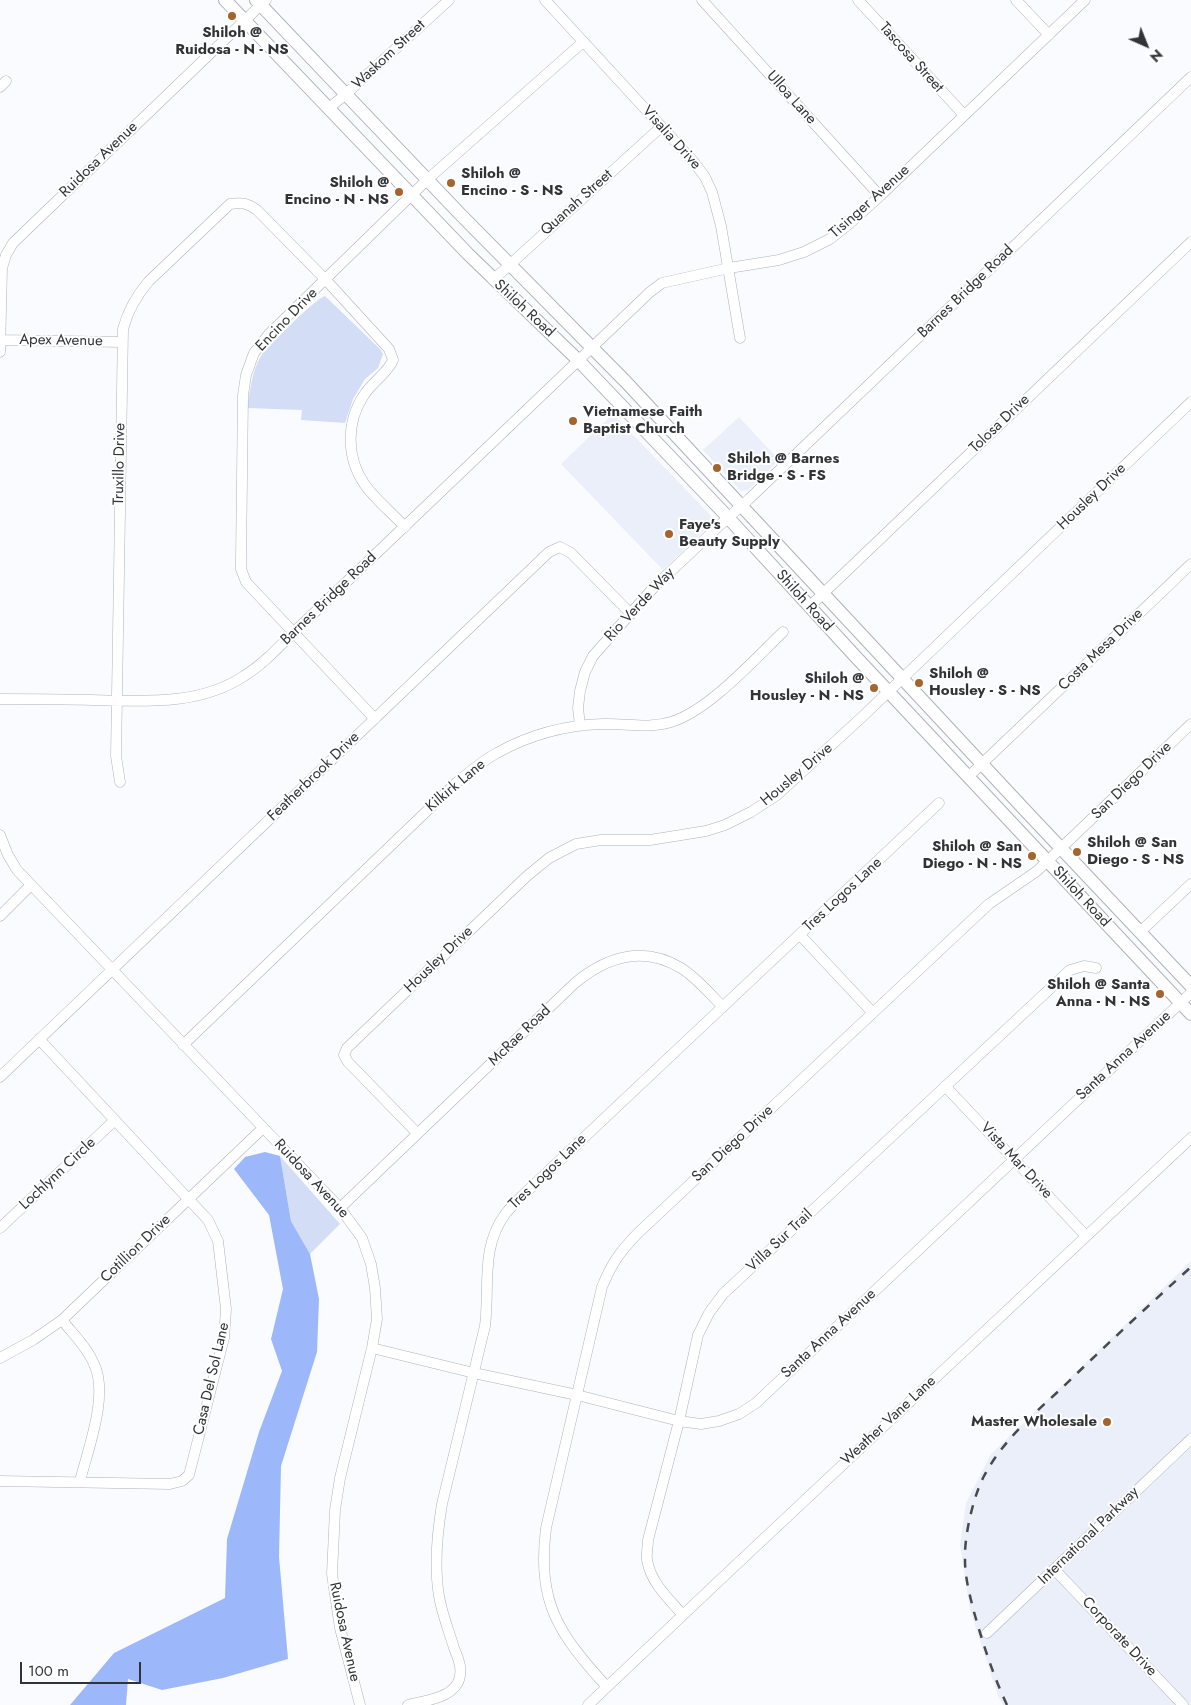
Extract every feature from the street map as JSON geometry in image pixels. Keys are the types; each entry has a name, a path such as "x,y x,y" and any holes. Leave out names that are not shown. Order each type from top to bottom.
{"main road":[{"name":"Shiloh Road","path":"225,0 493,280 578,360 1191,1014"},
{"name":"Shiloh Road","path":"261,2 346,94 593,347 1191,986"}],"street":[{"name":"Waskom Street","path":"329,108 449,0"},
{"name":"Visalia Drive","path":"545,0 693,161 705,177 712,192 721,226 740,338"},
{"name":"Ulloa Lane","path":"702,0 880,196"},
{"name":"Tascosa Street","path":"858,0 964,115"},
{"path":"1016,0 1049,35"},
{"name":"Tisinger Avenue","path":"593,347 650,292 662,283 729,268 779,260 804,252 836,234 880,196 1085,0"},
{"name":"Ruidosa Avenue","path":"0,352 2,268 6,255 13,243 261,2"},
{"name":"Encino Drive","path":"375,719 252,590 246,582 241,569 242,395 246,375 254,353 269,334 428,179 583,42"},
{"name":"Barnes Bridge Road","path":"741,506 1191,77"},
{"name":"Quanah Street","path":"493,280 661,127"},
{"name":"Truxillo Drive","path":"120,782 116,756 116,700 122,342 127,313 137,294 149,281 230,204 239,202 247,203 257,210 326,280"},
{"name":"Tolosa Drive","path":"809,607 1191,242"},
{"path":"326,280 389,349 393,360 389,370 374,382 363,396 352,426 350,444 353,462 365,485 405,527"},
{"name":"Apex Avenue","path":"0,340 122,342"},
{"name":"Barnes Bridge Road","path":"0,699 158,701 187,698 227,686 244,677 293,634 593,347"},
{"name":"Housley Drive","path":"417,1133 348,1062 344,1055 347,1048 527,876 549,858 576,844 601,840 650,840 686,835 725,825 751,812 777,795 888,692 1191,402"},
{"name":"Rio Verde Way","path":"580,725 578,708 580,691 585,672 593,656 655,586 741,506"},
{"name":"Featherbrook Drive","path":"0,1077 549,552 560,547 571,552 630,614"},
{"name":"Costa Mesa Drive","path":"968,777 1191,564"},
{"name":"Kilkirk Lane","path":"183,1045 455,784 496,753 513,744 580,725 655,726 694,712 714,697 782,632"},
{"name":"San Diego Drive","path":"607,1687 578,1654 556,1620 548,1598 544,1576 543,1553 546,1528 602,1287 611,1265 621,1250 989,904 1048,861 1191,724"},
{"name":"Tres Logos Lane","path":"408,1705 436,1698 449,1692 457,1684 460,1675 461,1667 439,1597 437,1571 438,1530 442,1504 487,1313 487,1262 496,1229 506,1213 522,1196 939,803"},
{"name":"Ruidosa Avenue","path":"0,835 8,855 17,870 340,1208 362,1238 371,1264 377,1319 372,1348 340,1478 335,1510 332,1574 340,1628 360,1705"},
{"path":"1140,932 1191,884"},
{"path":"0,916 31,885"},
{"path":"800,935 873,1013"},
{"name":"McRae Road","path":"340,1208 575,983 588,972 604,963 618,958 633,956 665,961 680,968 698,982 722,1007"},
{"name":"Villa Sur Trail","path":"683,1615 660,1590 652,1576 646,1559 648,1540 679,1422 698,1335 709,1313 723,1294 1070,970 1084,966 1096,968"},
{"name":"Santa Anna Avenue","path":"372,1348 474,1373 577,1395 679,1422 701,1424 719,1421 739,1414 756,1403 1191,993"},
{"name":"Casa Del Sol Lane","path":"0,1481 175,1484 182,1481 189,1475 224,1338 226,1309 218,1242 208,1220 39,1039"},
{"name":"Vista Mar Drive","path":"945,1086 1086,1236"},
{"name":"Lochlynn Circle","path":"0,1228 115,1120"},
{"name":"Cotillion Drive","path":"0,1358 33,1340 62,1320 263,1128"},
{"name":"Weather Vane Lane","path":"588,1705 1191,1138"},
{"path":"62,1320 87,1351 94,1362 99,1376 98,1410 80,1481"},
{"name":"International Parkway","path":"987,1633 1191,1439"},
{"name":"Corporate Drive","path":"1055,1570 1183,1705"}],"shaded area":[{"path":"325,296 383,354 378,368 365,379 353,399 345,423 301,420 302,410 247,408 253,375 261,356 302,314"},
{"path":"613,414 715,520 663,570 561,464"},
{"path":"739,417 779,460 748,490 741,491 703,450"},
{"path":"265,1152 280,1156 291,1221 310,1254 319,1299 317,1352 281,1466 279,1557 288,1659 223,1678 162,1690 128,1679 126,1705 70,1705 114,1653 225,1598 227,1539 259,1432 282,1371 271,1339 283,1289 269,1215 234,1169 245,1157"},
{"path":"280,1156 340,1224 310,1254 291,1221"},
{"path":"1191,1261 1191,1705 1003,1705 998,1696 970,1610 960,1545 966,1503 991,1454"}],"railway":[{"path":"1007,1705 981,1636 971,1600 965,1567 968,1529 980,1485 1000,1451 1020,1428 1191,1267"}],"place":[{"name":"Shiloh @ Ruidosa - N - NS","path":"232,16"},
{"name":"Shiloh @ Encino - S - NS","path":"451,183"},
{"name":"Shiloh @ Encino - N - NS","path":"399,192"},
{"name":"Vietnamese Faith Baptist Church","path":"573,421"},
{"name":"Shiloh @ Barnes Bridge - S - FS","path":"717,468"},
{"name":"Faye's Beauty Supply","path":"669,534"},
{"name":"Shiloh @ Housley - S - NS","path":"919,683"},
{"name":"Shiloh @ Housley - N - NS","path":"874,688"},
{"name":"Shiloh @ San Diego - S - NS","path":"1077,852"},
{"name":"Shiloh @ San Diego - N - NS","path":"1032,856"},
{"name":"Shiloh @ Santa Anna - N - NS","path":"1160,994"},
{"name":"Master Wholesale","path":"1107,1422"}]}
